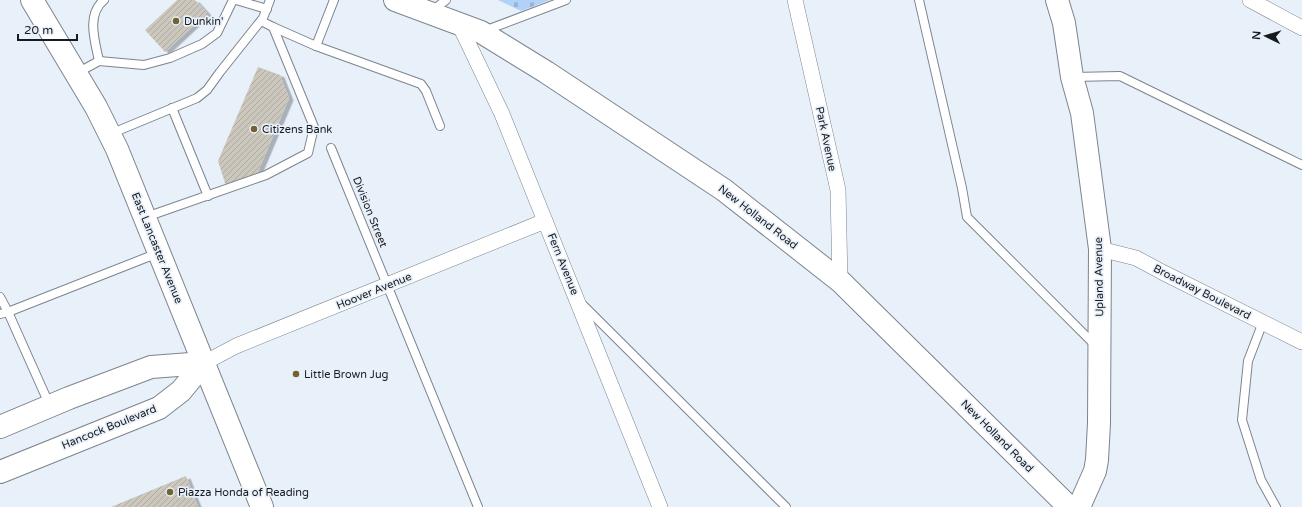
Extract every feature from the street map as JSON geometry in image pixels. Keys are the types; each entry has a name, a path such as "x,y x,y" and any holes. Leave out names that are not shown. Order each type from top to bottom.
{"main road":[{"name":"East Lancaster Avenue","path":"32,0 96,107 117,149 262,507"},
{"name":"New Holland Road","path":"395,0 438,7 459,24 481,32 546,72 724,190 840,281 1069,507"},
{"name":"Upland Avenue","path":"1057,0 1064,23 1072,77 1082,113 1100,249 1099,423 1097,460 1095,471 1079,507"},
{"path":"0,427 50,406 151,368 204,363"},
{"name":"Hancock Boulevard","path":"0,472 159,408 181,392 204,363"}],"street":[{"name":"Park Avenue","path":"795,0 838,190 840,281"},
{"path":"1250,0 1302,28"},
{"name":"Fern Avenue","path":"459,24 502,114 660,507"},
{"name":"Hoover Avenue","path":"204,363 236,346 545,221"},
{"name":"Broadway Boulevard","path":"1100,249 1136,258 1302,342"}],"lane":[{"path":"99,61 92,24 98,5 104,0"},
{"path":"76,74 99,61 144,65 170,58 202,44 217,33 233,0"},
{"path":"236,0 266,9"},
{"path":"110,134 198,98 207,90 261,21 270,0"},
{"path":"316,46 334,0"},
{"path":"481,32 566,0"},
{"path":"920,0 962,188 966,217 1100,350"},
{"path":"261,21 316,46 421,84 426,91 440,126"},
{"path":"145,218 266,175 308,153 314,126 273,27"},
{"path":"1072,77 1120,76 1302,165"},
{"path":"172,108 208,196"},
{"name":"Division Street","path":"331,148 478,507"},
{"path":"4,313 159,252"},
{"path":"0,296 4,313 50,406"},
{"path":"578,300 786,507"},
{"path":"1263,322 1248,361 1242,420 1261,480 1276,507"}],"green space":[{"path":"498,0 550,0 521,11"}],"building":[{"name":"Dunkin'","path":"177,0 195,0 207,13 165,52 145,30"},
{"name":"Citizens Bank","path":"258,67 280,75 289,98 257,174 226,186 218,161"},
{"name":"Piazza Honda of Reading","path":"186,476 198,507 111,507"}],"place":[{"name":"Dunkin'","path":"176,21"},
{"name":"Citizens Bank","path":"254,129"},
{"name":"Little Brown Jug","path":"296,374"},
{"name":"Piazza Honda of Reading","path":"170,492"}]}
